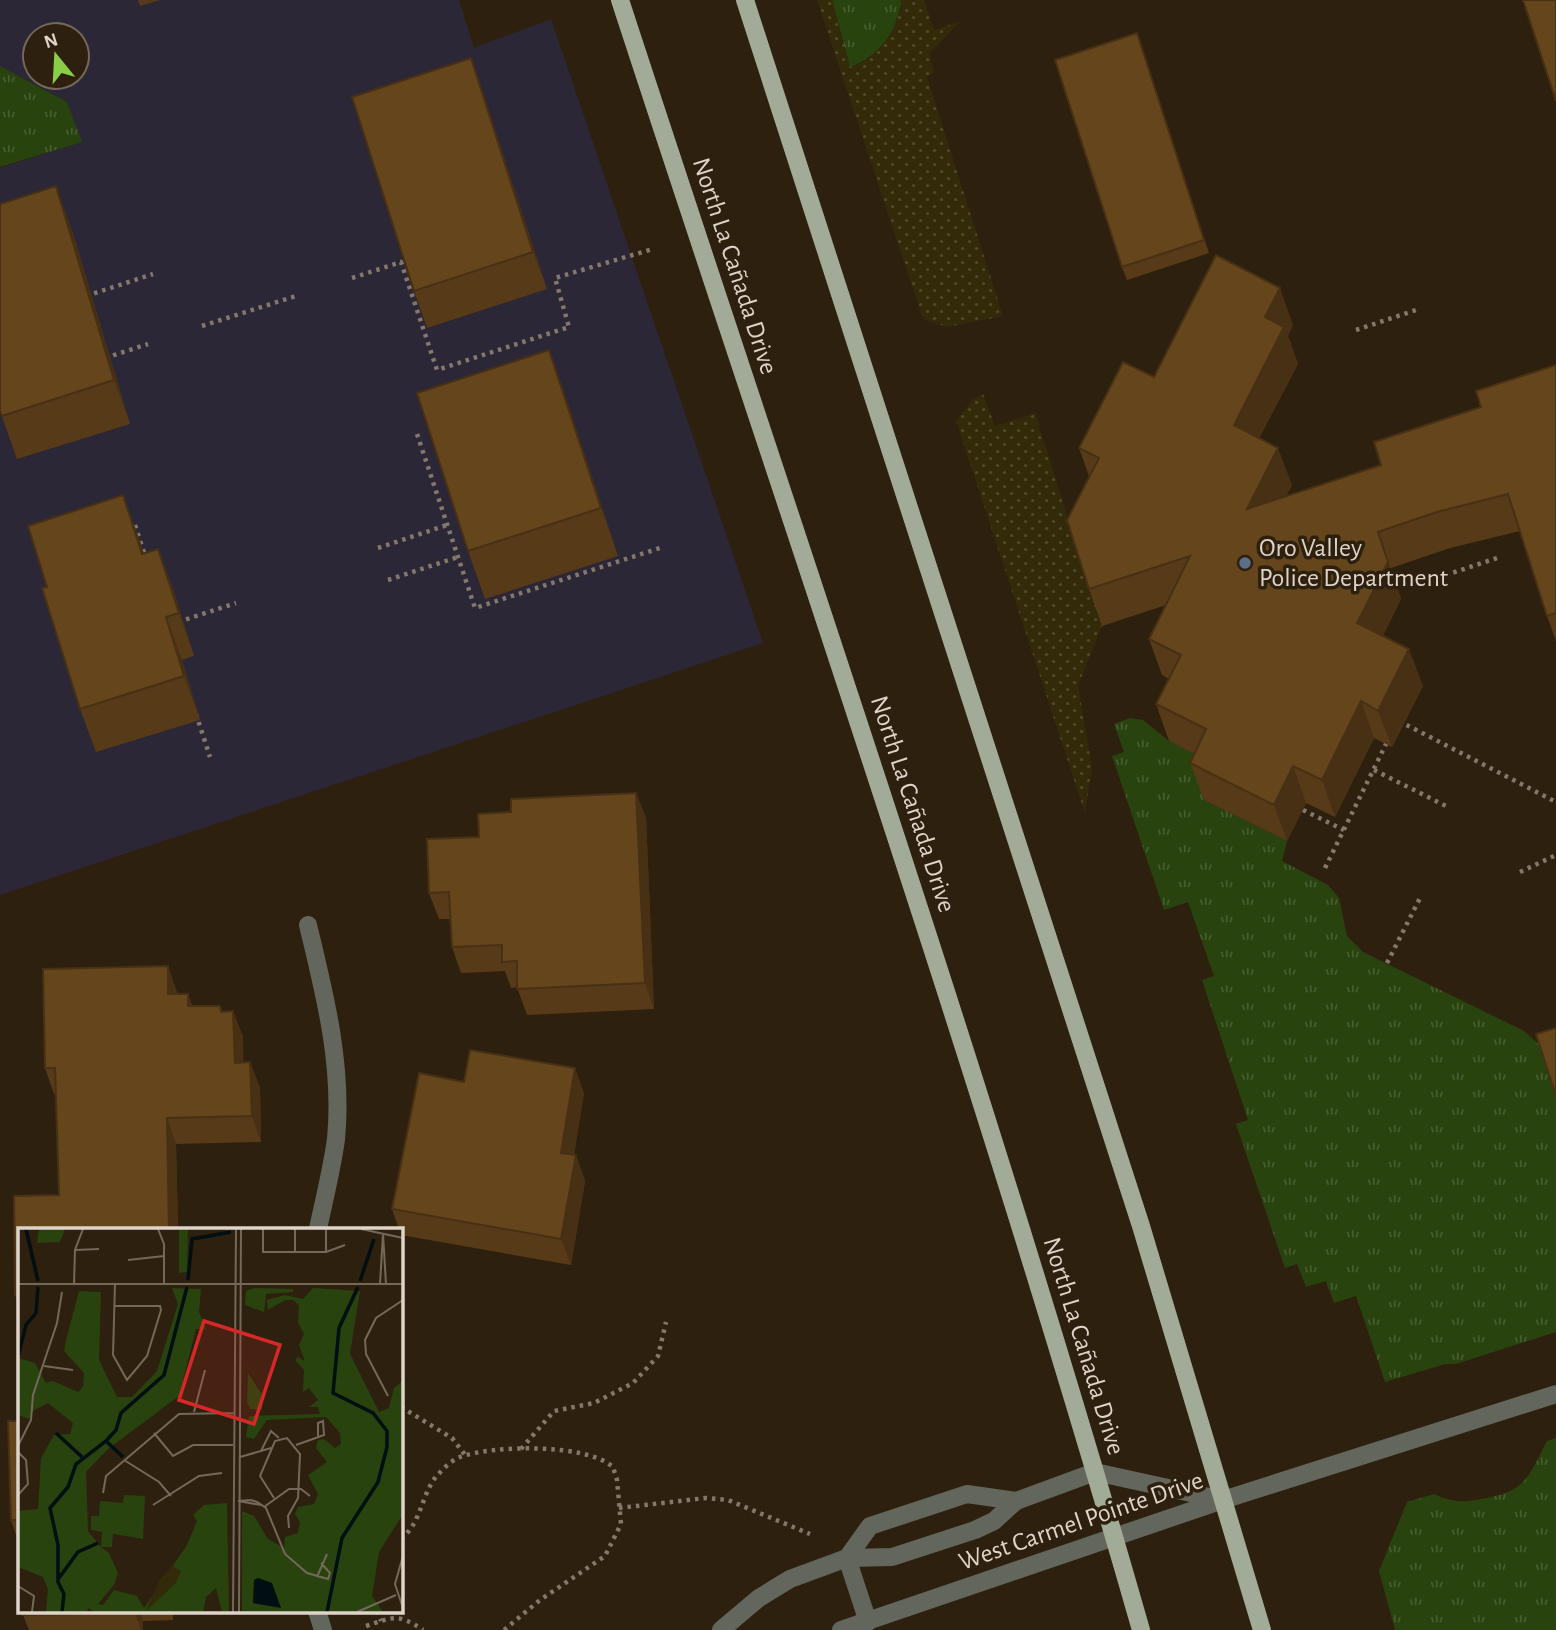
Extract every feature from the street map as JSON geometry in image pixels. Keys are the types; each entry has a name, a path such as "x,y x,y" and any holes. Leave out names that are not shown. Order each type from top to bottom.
{"main road":[{"name":"North La Cañada Drive","path":"620,0 758,423 800,536 1001,1163 1141,1630"},
{"path":"745,0 1141,1226 1262,1630"}],"street":[{"path":"308,925 330,1016 337,1080 336,1139 318,1228"},
{"path":"1223,1500 1556,1394"},
{"name":"West Carmel Pointe Drive","path":"721,1630 778,1584 847,1558 892,1557 975,1530 994,1521 1016,1501 1095,1472 1223,1500"},
{"path":"868,1622 847,1558 870,1526 967,1494 1016,1501"},
{"name":"West Carmel Pointe Drive","path":"841,1630 1223,1500"},
{"path":"317,1612 323,1630"}],"path":[{"path":"352,278 401,262 437,370 569,327 555,278 653,249"},
{"path":"78,298 153,274"},
{"path":"202,326 299,295"},
{"path":"1356,330 1416,310"},
{"path":"97,360 148,344"},
{"path":"417,433 475,608 660,548"},
{"path":"135,525 147,563"},
{"path":"378,548 447,525"},
{"path":"388,580 458,557"},
{"path":"1413,586 1497,558"},
{"path":"167,625 236,603"},
{"path":"193,704 210,757"},
{"path":"1386,715 1556,802"},
{"path":"1325,868 1398,720"},
{"path":"1374,770 1450,808"},
{"path":"1303,810 1344,830"},
{"path":"1520,872 1556,855"},
{"path":"1387,963 1420,898"},
{"path":"520,1450 554,1411 594,1403 633,1383 658,1356 666,1322"},
{"path":"402,1408 452,1438 466,1456"},
{"path":"402,1538 410,1532 435,1479 458,1458 477,1452 520,1450 591,1454 603,1458 615,1473 621,1524 605,1556 540,1600 504,1630"},
{"path":"619,1508 706,1498 728,1500 804,1531 847,1558"},
{"path":"377,1612 381,1621"},
{"path":"366,1626 405,1618 423,1630"}],"shaded area":[{"path":"0,0 459,0 474,48 551,19 763,643 0,895 0,168 81,142 67,102 47,91 91,91 91,21 21,21 21,77 0,66"}],"green space":[{"path":"832,0 901,0 896,22 886,41 870,56 850,67"},
{"path":"0,66 21,77 21,91 47,91 67,102 82,142 0,167"},
{"path":"1130,718 1143,720 1169,741 1220,766 1204,800 1287,841 1282,861 1328,885 1339,898 1347,936 1363,952 1524,1031 1543,1048 1556,1090 1556,1332 1456,1364 1445,1364 1385,1382 1356,1296 1334,1303 1326,1281 1306,1287 1297,1264 1285,1268 1236,1124 1248,1120 1202,980 1214,976 1188,902 1164,910 1112,756 1124,752 1114,724"},
{"path":"1556,1438 1556,1630 1395,1630 1379,1571 1407,1502 1434,1494 1462,1501 1507,1492 1523,1482 1547,1441"}],"sand":[{"path":"817,0 832,0 850,67 870,56 886,41 896,22 901,0 924,0 934,30 961,21 930,53 934,73 927,77 1003,316 947,327 923,319"},
{"path":"983,394 995,426 1035,413 1102,626 1078,686 1092,767 1085,813 956,421 973,399"}],"building":[{"path":"1523,0 1556,0 1556,101"},
{"path":"1137,33 1204,240 1122,267 1055,60"},
{"path":"471,58 533,252 414,291 352,97"},
{"path":"56,186 114,380 2,416 0,204"},
{"name":"Oro Valley Police Department","path":"1216,255 1280,288 1265,317 1284,327 1234,425 1278,448 1247,509 1381,465 1374,442 1481,407 1476,391 1556,365 1556,613 1547,616 1508,494 1437,512 1378,532 1388,562 1357,623 1409,649 1378,711 1361,701 1322,780 1293,766 1274,805 1190,763 1206,729 1156,704 1181,655 1149,639 1190,556 1089,589 1067,520 1099,458 1079,448 1123,362 1154,377"},
{"path":"549,350 601,508 468,551 417,393"},
{"path":"123,495 142,554 158,549 179,613 166,617 184,676 80,709 42,588 47,587 28,526"},
{"path":"636,793 645,983 517,989 517,961 502,962 502,945 452,947 449,892 429,893 427,839 479,837 478,814 511,812 511,799"},
{"path":"168,966 168,994 188,994 188,1006 220,1006 221,1012 233,1011 235,1063 250,1062 252,1116 167,1118 169,1228 18,1228 18,1295 15,1295 14,1196 59,1195 55,1068 45,1068 43,969"},
{"path":"1556,1028 1556,1096 1536,1034"},
{"path":"470,1050 575,1068 561,1153 576,1155 561,1239 392,1209 419,1073 464,1082"},
{"path":"8,1421 18,1421 18,1520 11,1520"},
{"path":"23,1612 134,1612 134,1613 23,1615"}],"place":[{"name":"Oro Valley Police Department","path":"1245,563"}]}
